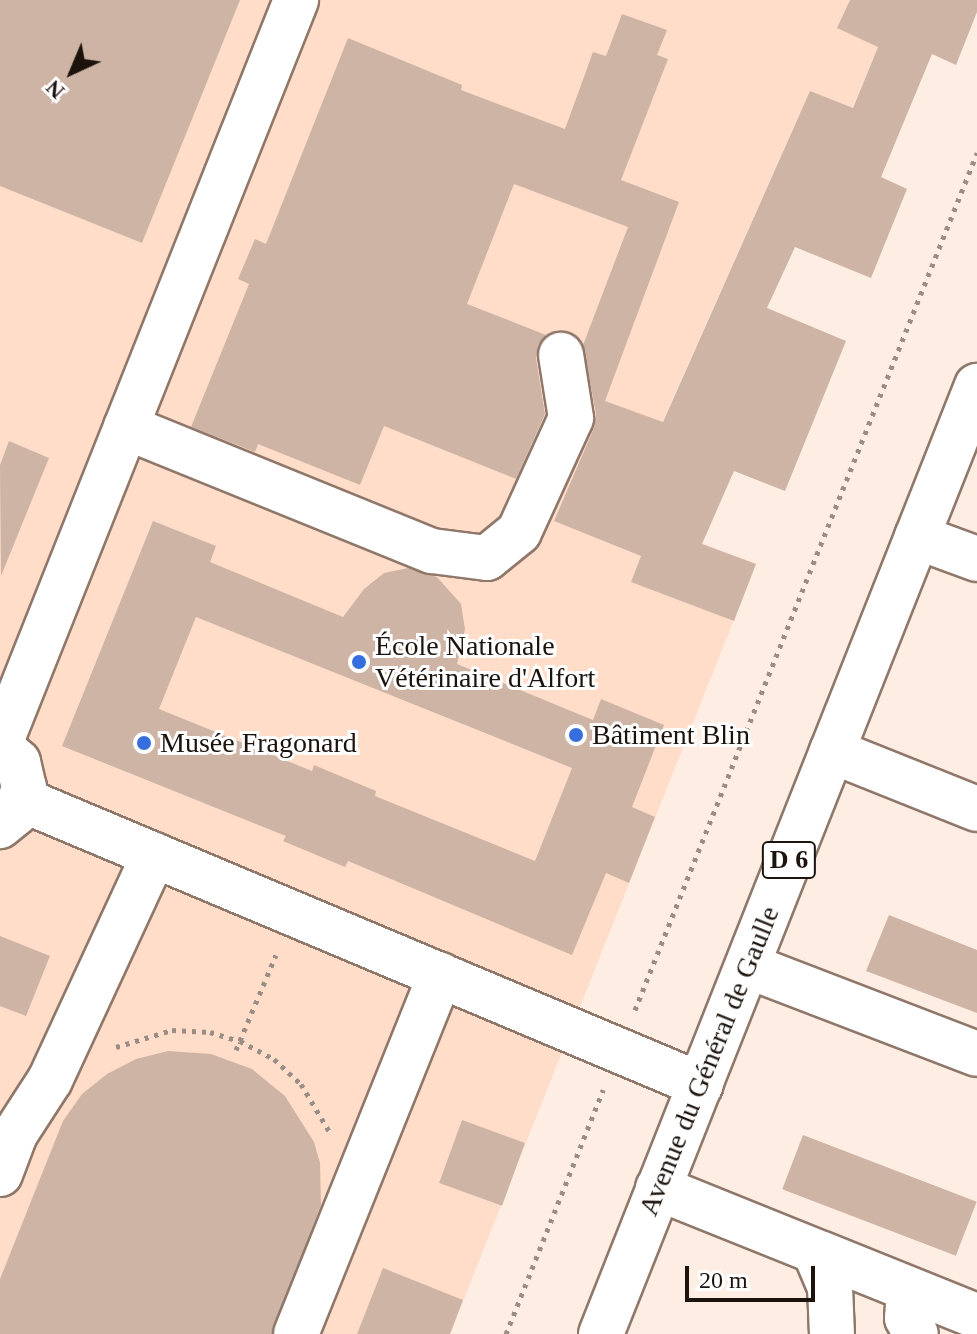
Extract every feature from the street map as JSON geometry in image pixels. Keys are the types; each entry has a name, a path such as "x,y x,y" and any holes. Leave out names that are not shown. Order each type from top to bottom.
{"main road":[{"path":"296,0 0,745 18,762 23,774 11,813 154,855 701,1085"},
{"path":"126,427 432,551 487,558 519,532 571,418 561,355"},
{"name":"Avenue du Général de Gaulle","path":"601,1334 917,537 962,460 977,386"},
{"path":"917,537 977,559"},
{"path":"832,751 977,809"},
{"path":"0,1174 15,1134 50,1080 154,855"},
{"path":"748,966 977,1054"},
{"path":"296,1334 440,975"},
{"path":"658,1188 977,1316"},
{"path":"815,1252 830,1287 832,1334"},
{"path":"909,1290 907,1318 916,1334"}],"path":[{"path":"506,1334 977,153"},
{"path":"236,1050 293,914"},
{"path":"109,1050 172,1030 210,1032 240,1041 274,1059 301,1084 333,1140"}],"shaded area":[{"name":"École Nationale Vétérinaire d'Alfort","path":"0,0 850,0 844,15 884,33 842,132 799,115 622,513 756,564 450,1334 0,1334"}],"building":[{"path":"0,0 240,0 142,243 0,186"},
{"path":"850,0 977,0 977,12 956,65 932,54 881,177 907,189 871,278 795,247 767,308 846,341 785,491 734,471 702,544 756,564 734,621 631,582 641,556 554,521 594,428 596,414 583,345 628,227 514,184 467,304 546,335 538,345 536,358 545,414 516,479 384,426 360,485 258,444 255,452 191,427 249,284 238,279 255,239 266,244 348,38 462,85 461,90 565,129 593,52 606,56 622,14 667,30 657,55 668,59 621,180 679,202 605,401 663,422 810,91 853,108 878,47 837,28"},
{"path":"9,441 49,458 1,576 0,465"},
{"name":"Bâtiment Blin","path":"153,521 216,546 210,562 343,617 364,589 384,573 408,568 437,577 461,604 465,629 457,664 593,720 601,699 664,725 632,807 655,817 629,883 606,873 572,955 348,861 345,867 283,841 286,836 62,746","holes":["196,617 572,768 535,861 375,796 376,791 314,765 312,771 159,709"]},
{"path":"889,915 977,950 977,1013 866,971"},
{"path":"0,936 50,956 26,1016 0,1006"},
{"path":"168,1051 211,1054 252,1069 285,1096 314,1142 320,1163 321,1205 272,1334 0,1334 0,1279 63,1121 82,1094 107,1074 136,1059"},
{"path":"462,1120 525,1143 502,1206 439,1183"},
{"path":"803,1135 977,1202 956,1256 782,1189"},
{"path":"383,1268 463,1300 450,1334 357,1334"}],"place":[{"name":"École Nationale Vétérinaire d'Alfort","path":"359,662"},
{"name":"Bâtiment Blin","path":"576,735"},
{"name":"Musée Fragonard","path":"144,743"}]}
